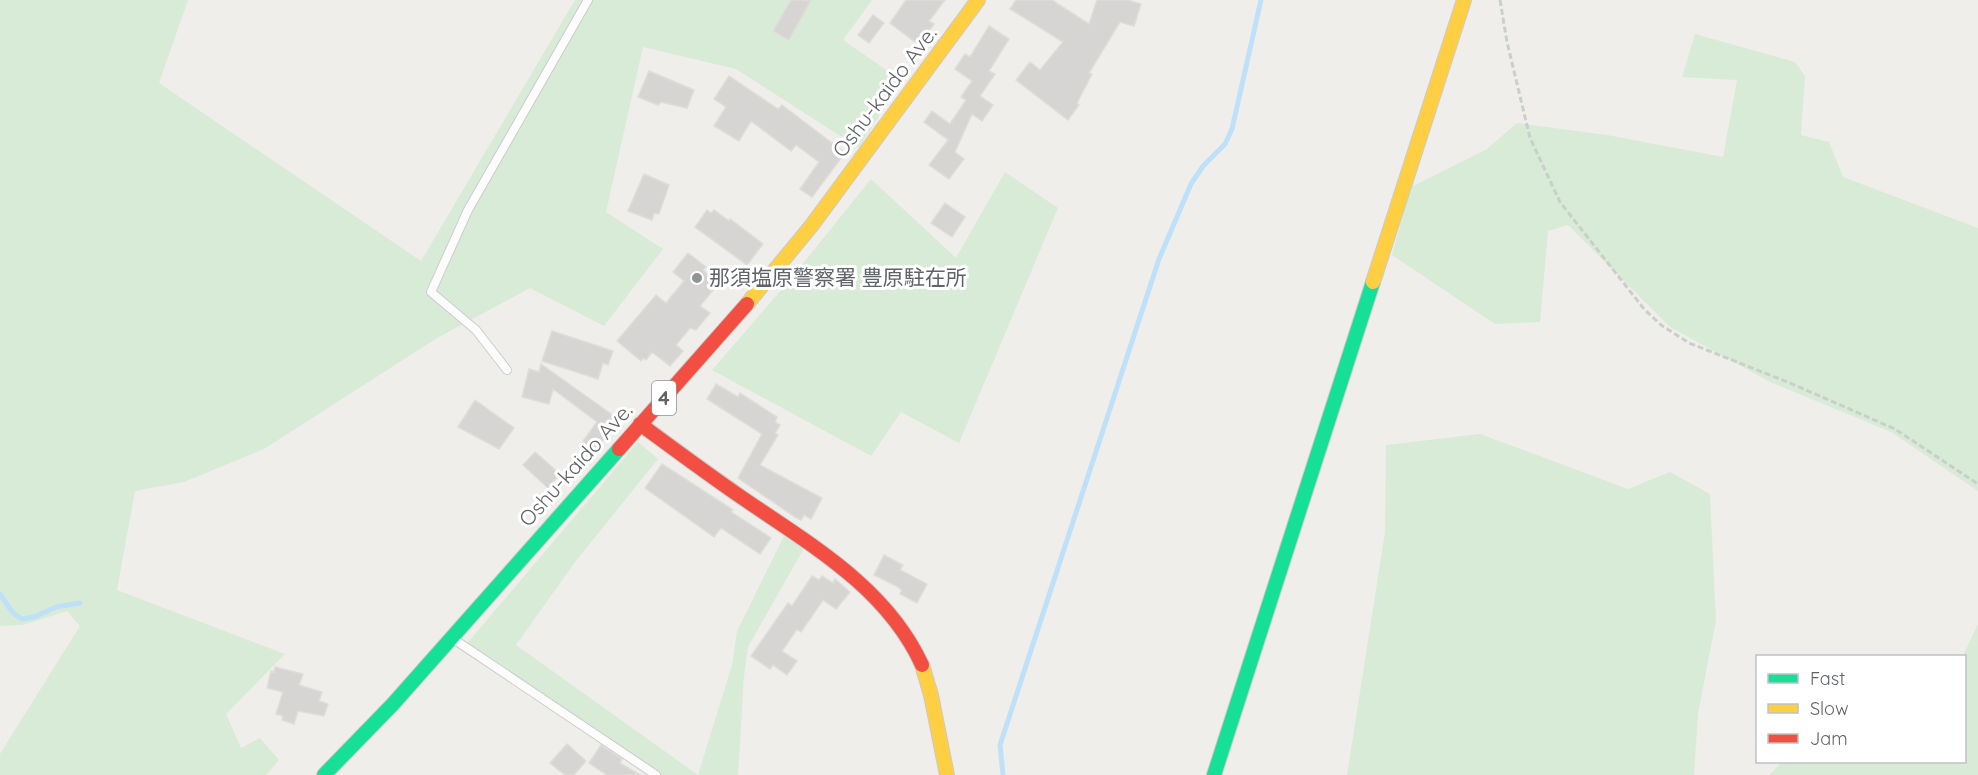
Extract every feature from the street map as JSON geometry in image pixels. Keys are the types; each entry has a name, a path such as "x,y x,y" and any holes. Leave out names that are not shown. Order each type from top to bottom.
{"main road":[{"name":"Oshu-kaido Ave.","path":"324,775 451,638 757,292 812,225 978,0"},
{"path":"1214,775 1464,0"},
{"path":"640,424 815,547 852,576 894,616 917,653 931,700 947,775"}],"lane":[{"path":"507,370 476,330 431,292 468,210 588,0"},
{"path":"451,638 656,775"},
{"path":"934,775 944,761"}],"path":[{"path":"1500,0 1507,42 1530,138 1560,202 1644,309 1661,326 1689,343 1790,383 1895,429 1978,484"}],"green space":[{"path":"0,0 188,0 159,83 421,261 575,0 872,0 843,40 901,80 859,148 736,69 643,47 606,212 663,249 604,326 530,288 437,338 264,449 184,482 135,491 117,590 285,654 226,714 241,748 260,738 279,760 266,775 0,775 0,754 80,626 67,611 23,625 0,626"},
{"path":"1695,34 1795,62 1805,76 1801,135 1829,142 1843,177 1978,228 1978,491 1891,432 1770,382 1670,327 1568,225 1548,231 1540,322 1495,324 1392,255 1411,187 1487,149 1517,123 1607,135 1723,157 1737,80 1682,77"},
{"path":"1005,172 1058,208 959,443 901,412 871,456 712,370 789,281 871,179 956,258"},
{"path":"1480,434 1628,489 1670,472 1710,494 1716,621 1698,713 1694,775 1347,775 1385,532 1386,445"},
{"path":"638,442 658,459 575,562 516,645 698,775 662,775 464,647"},
{"path":"784,536 804,548 748,647 738,775 698,775 732,665 737,631"},
{"path":"1978,624 1978,775 1769,775 1781,763 1966,763 1966,655 1963,655"}],"building":[{"path":"791,0 811,0 789,40 773,31"},
{"path":"906,0 945,0 929,21 934,24 922,41 918,38 915,42 890,23"},
{"path":"1016,0 1052,0 1089,24 1097,0 1127,0 1141,4 1134,26 1120,22 1089,73 1092,74 1077,103 1079,105 1068,120 1016,80 1030,62 1040,70 1063,42 1010,9"},
{"path":"873,15 884,23 869,43 858,35"},
{"path":"989,26 1009,39 989,71 995,74 980,96 993,105 982,121 972,114 955,152 964,159 949,179 929,165 948,140 924,122 932,111 950,124 966,100 961,97 972,81 955,69 965,54 970,57"},
{"path":"649,71 694,90 687,108 661,102 658,105 638,97"},
{"path":"729,76 778,109 782,105 845,153 812,197 800,189 819,162 796,145 791,151 751,121 739,141 714,126 726,107 714,99"},
{"path":"644,174 669,185 659,214 654,213 652,220 628,211"},
{"path":"945,203 965,217 952,237 931,223"},
{"path":"707,210 711,213 714,210 729,221 730,219 763,244 747,265 695,227"},
{"path":"688,253 706,267 703,270 719,283 700,306 710,313 696,330 690,328 676,345 683,351 670,366 652,352 646,360 643,358 641,361 617,341 656,295 666,303 684,281 673,272"},
{"path":"552,331 613,351 608,365 603,363 598,379 542,361"},
{"path":"541,364 621,421 595,450 583,441 597,422 553,389 549,404 522,397 529,369 539,372"},
{"path":"716,384 738,397 740,393 777,417 775,422 780,425 775,433 778,435 760,465 822,498 811,519 804,515 801,520 795,517 738,478 762,434 707,399"},
{"path":"475,400 514,428 499,449 458,427"},
{"path":"535,452 560,474 548,488 523,465"},
{"path":"662,464 733,510 731,512 771,538 760,554 721,528 714,537 645,488"},
{"path":"884,555 903,565 900,570 927,584 917,603 900,594 902,590 896,586 874,575"},
{"path":"812,576 819,580 822,576 833,583 835,579 850,592 836,609 823,600 801,632 797,629 782,651 797,661 787,675 773,665 770,669 751,656 788,603 792,606"},
{"path":"275,667 303,674 299,685 322,692 319,701 328,704 324,716 298,711 294,724 282,720 283,716 276,714 283,692 267,688 271,671 274,672"},
{"path":"567,744 586,761 574,775 565,775 550,763"},
{"path":"601,745 622,759 620,763 640,775 607,775 589,763"}],"waterway":[{"path":"1003,775 1000,745 1159,259 1191,184 1203,166 1225,144 1232,129 1261,0"},
{"path":"0,594 13,613 22,619 34,617 56,607 80,603"}],"traffic: fast":[{"path":"1214,775 1373,282"},
{"path":"324,775 393,704 619,449"}],"traffic: slow":[{"path":"747,304 812,225 978,0"},
{"path":"1373,282 1464,0"},
{"path":"922,665 931,695 947,775"}],"traffic: jam":[{"path":"619,449 747,304"},
{"path":"640,424 845,570 889,613 907,638 922,665"}],"place":[{"name":"那須塩原警察署 豊原駐在所","path":"697,278"}]}
